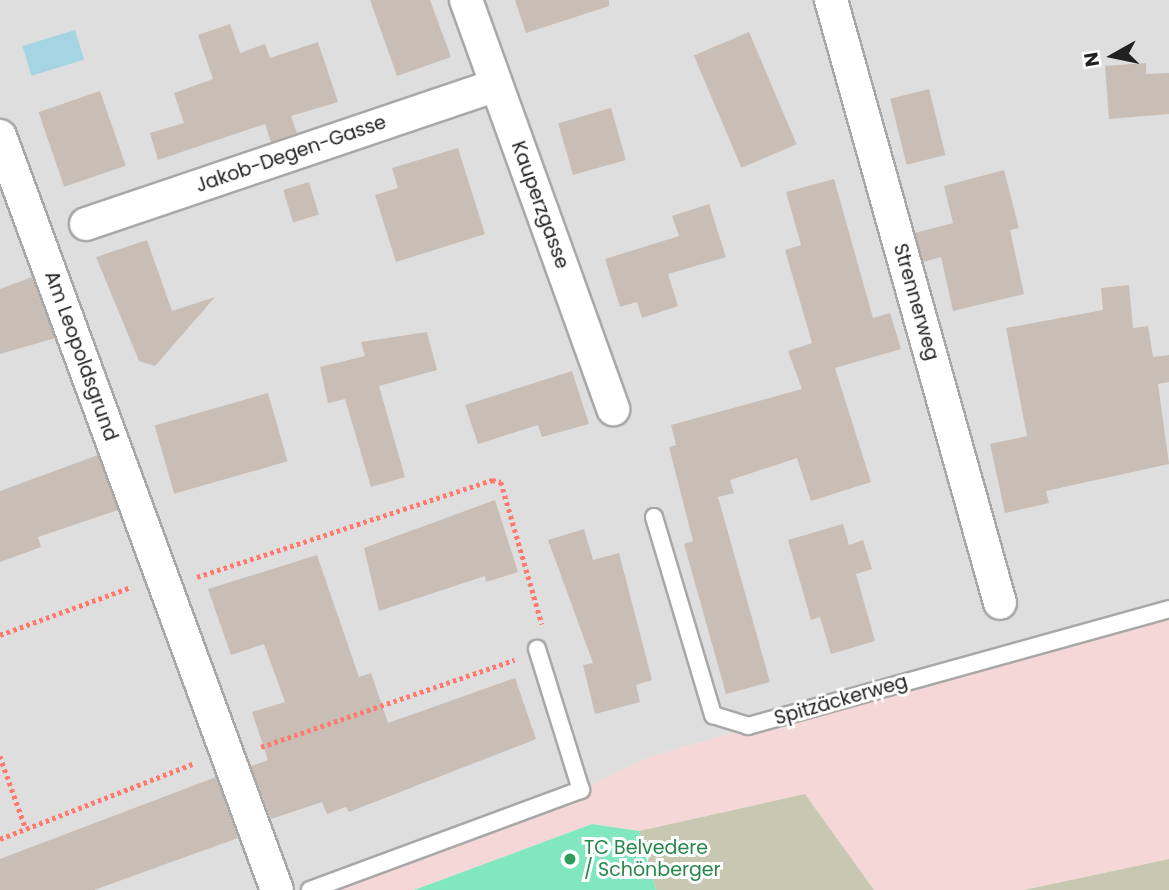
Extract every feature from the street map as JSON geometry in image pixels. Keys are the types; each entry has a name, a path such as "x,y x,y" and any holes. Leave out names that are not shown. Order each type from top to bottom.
{"street":[{"name":"Kauperzgasse","path":"466,0 613,409"},
{"name":"Strennerweg","path":"831,0 1000,603"},
{"name":"Jakob-Degen-Gasse","path":"86,224 496,85"},
{"name":"Am Leopoldsgrund","path":"0,136 230,757 276,890"}],"lane":[{"name":"Spitzäckerweg","path":"654,517 713,715 748,726 1169,609"},
{"path":"310,890 581,790 537,649"}],"path":[{"path":"0,635 492,480 501,482 542,622 537,649 230,757 207,759 0,839"},
{"path":"0,756 26,829"}],"shaded area":[{"path":"0,0 1169,0 1169,609 649,757 581,790 310,890 0,890"},
{"path":"1169,609 1169,859 1024,890 874,890 805,794 639,831 592,824 414,890 310,890 581,790 649,757"},
{"path":"805,794 874,890 656,890 639,831"},
{"path":"1169,859 1169,890 1024,890"}],"green space":[{"name":"TC Belvedere / Schönberger","path":"592,824 639,831 656,890 414,890"}],"water":[{"path":"75,30 84,60 31,76 22,46"}],"building":[{"path":"370,0 430,0 451,57 397,76"},
{"path":"515,0 609,0 609,6 526,33"},
{"path":"230,24 240,53 265,44 270,58 318,42 338,102 291,116 297,133 271,142 265,124 158,160 150,133 184,123 174,93 213,79 198,35"},
{"path":"749,32 797,144 741,168 694,55"},
{"path":"1146,63 1146,74 1169,73 1169,114 1109,119 1105,66"},
{"path":"929,89 945,155 907,165 890,99"},
{"path":"100,91 126,166 64,187 39,112"},
{"path":"611,108 626,160 573,175 558,123"},
{"path":"458,148 485,234 396,262 375,195 398,188 392,168"},
{"path":"1004,170 1019,228 1010,230 1024,294 953,311 941,257 923,262 915,233 953,223 944,186"},
{"path":"834,179 873,318 890,313 901,349 835,368 871,482 811,501 797,458 730,480 734,493 718,497 770,682 726,694 684,544 693,541 669,447 676,445 671,425 802,389 788,351 812,343 785,250 801,245 786,192"},
{"path":"309,182 319,215 293,222 283,190"},
{"path":"709,204 726,257 668,274 678,306 642,318 637,302 620,307 605,259 679,236 672,216"},
{"path":"147,240 172,311 215,297 155,366 139,361 96,257"},
{"path":"32,277 55,338 0,354 0,289"},
{"path":"1129,285 1133,328 1148,326 1153,357 1169,355 1169,382 1158,384 1169,464 1046,491 1049,503 1005,513 990,444 1027,436 1006,328 1103,310 1101,288"},
{"path":"427,332 437,370 379,386 405,477 371,487 345,399 328,403 320,367 365,356 361,342"},
{"path":"572,371 589,424 542,437 538,425 478,444 465,405"},
{"path":"268,393 288,461 174,494 155,426"},
{"path":"98,455 118,510 38,537 41,547 0,562 0,491"},
{"path":"495,500 518,572 486,582 485,576 379,611 364,548"},
{"path":"843,524 849,545 863,540 872,569 856,574 875,641 831,654 820,617 811,620 788,540"},
{"path":"584,529 593,560 619,553 652,680 636,685 640,702 595,714 583,665 593,663 548,540"},
{"path":"317,555 359,677 371,673 388,723 515,678 536,739 349,812 346,807 327,814 322,802 271,819 251,766 268,760 252,712 285,702 264,644 231,655 208,589"},
{"path":"216,777 238,838 94,890 0,890 0,859"}],"place":[{"name":"TC Belvedere / Schönberger","path":"570,859"}]}
